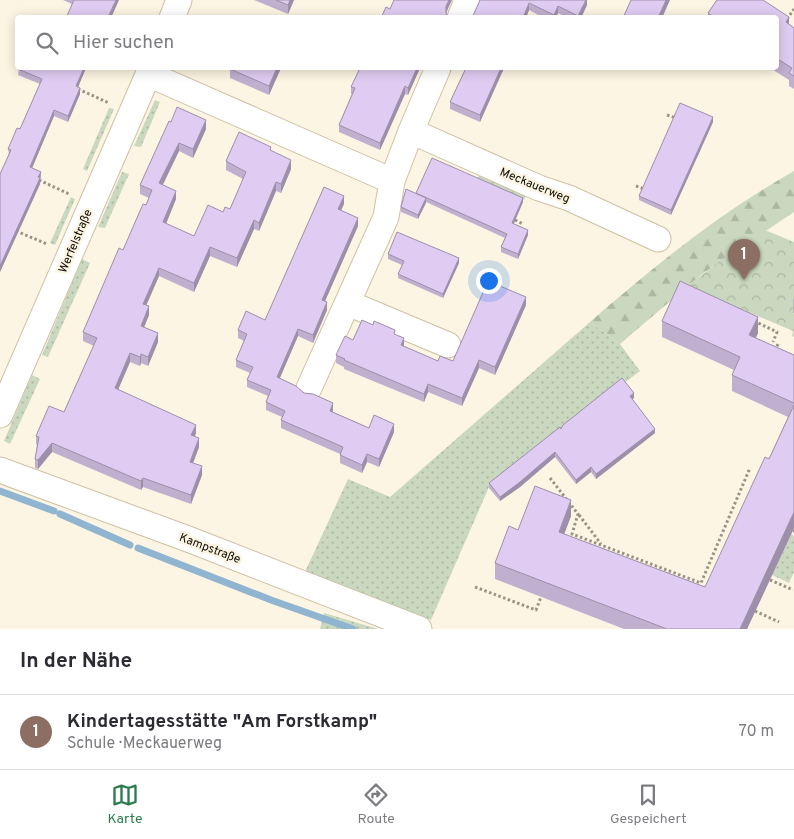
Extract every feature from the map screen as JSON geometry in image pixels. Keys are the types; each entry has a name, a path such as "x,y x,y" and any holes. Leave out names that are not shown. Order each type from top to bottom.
{"street":[{"path":"173,15 179,0"},
{"path":"461,15 467,0"},
{"path":"309,388 386,217 392,181 437,70"},
{"path":"149,71 392,181"},
{"name":"Werfelstraße","path":"0,415 149,71"},
{"name":"Meckauerweg","path":"411,131 539,188 569,198 658,239"},
{"path":"348,303 448,345"},
{"name":"Kampstraße","path":"0,470 188,539 419,629"}],"path":[{"path":"787,18 794,9"},
{"path":"70,86 106,102"},
{"path":"667,115 676,118"},
{"path":"39,180 66,193"},
{"path":"636,186 644,190"},
{"path":"515,220 523,224"},
{"path":"15,230 44,243"},
{"path":"750,319 778,332 773,342"},
{"path":"775,353 778,344"},
{"path":"701,583 750,468"},
{"path":"550,478 602,545"},
{"path":"578,514 572,534 701,583 707,587"},
{"path":"607,557 610,549"},
{"path":"674,582 677,574"},
{"path":"770,580 793,590"},
{"path":"476,587 536,610 541,597"},
{"path":"755,611 779,622"}],"green space":[{"path":"155,100 160,102 141,147 134,146"},
{"path":"109,108 114,109 87,171 83,169"},
{"path":"794,171 794,212 702,274 620,344 590,322 688,241 740,204"},
{"path":"122,172 129,174 105,228 98,227"},
{"path":"480,173 527,193 524,200 477,180"},
{"path":"71,197 75,199 55,245 50,243"},
{"path":"765,230 794,242 794,337 792,336 793,331 687,286"},
{"path":"82,259 90,263 48,357 42,355"},
{"path":"590,322 620,344 640,371 489,487 431,620 305,572 348,479 390,497"},
{"path":"32,375 40,379 10,444 4,441"},
{"path":"791,534 794,536 794,572 789,583 772,575"},
{"path":"324,613 378,629 320,629"}],"building":[{"path":"74,0 116,0 109,15 67,15"},
{"path":"276,0 290,0 288,5"},
{"path":"394,0 449,0 446,6 447,15 382,15 386,7 390,9"},
{"path":"480,0 586,0 578,15 558,6 554,15 529,3 524,15 473,15"},
{"path":"631,0 666,0 659,15 624,15"},
{"path":"717,0 763,0 789,17 786,22 794,28 794,76 789,73 792,68 779,60 779,15 711,15 708,13"},
{"path":"20,70 83,70 76,86 80,88 68,116 54,110 30,167 41,172 38,177 40,178 0,266 0,174 11,150 8,149 17,128 20,129 42,79"},
{"path":"232,70 276,70 269,86"},
{"path":"359,70 416,70 408,88 405,86 380,143 339,125 355,88 351,87"},
{"path":"465,70 500,70 480,115 450,102"},
{"path":"680,103 713,117 671,210 639,196"},
{"path":"177,107 206,120 193,149 179,143 159,183 176,191 163,222 194,236 208,205 223,212 225,207 230,209 246,172 226,161 239,132 271,147 270,150 291,160 281,184 276,182 259,223 254,220 237,258 210,247 194,283 159,268 143,304 149,306 141,326 158,333 148,357 141,354 140,357 130,353 115,388 196,425 191,435 199,438 190,462 202,466 191,495 143,478 141,481 52,443 38,460 35,459 39,437 36,436 49,406 64,412 97,338 83,332 119,248 123,250 143,204 146,205 152,190 140,185"},
{"path":"432,158 523,198 512,223 528,230 518,254 501,247 507,234 416,193"},
{"path":"324,187 344,196 338,209 358,218 322,300 327,302 313,335 298,329 277,377 296,386 304,393 313,394 333,403 330,411 369,428 374,415 394,424 379,459 367,454 362,465 340,455 343,447 281,420 285,411 266,402 271,390 247,380 253,367 236,360 247,334 238,330 246,311 265,320"},
{"path":"406,189 426,198 418,215 401,207"},
{"path":"397,232 459,258 443,294 398,274 404,261 388,254"},
{"path":"488,281 526,297 495,367 479,360 462,398 428,384 424,394 336,355 345,336 353,340 362,320 373,325 374,321 395,330 394,334 404,338 401,345 438,361 440,356 453,361"},
{"path":"680,281 758,317 749,335 794,355 794,403 732,375 740,357 662,321"},
{"path":"622,378 634,393 630,396 655,429 596,474 591,467 576,480 555,452 500,497 489,483 560,427 561,429 563,425"},
{"path":"794,405 794,512 740,629 667,629 495,563 509,526 518,530 535,486 571,500 559,532 705,587 765,457 769,459"}],"waterway":[{"path":"0,491 54,511"},
{"path":"60,514 130,545"},
{"path":"138,548 271,600 353,629"}],"place":[{"name":"Kindertagesstätte \"Am Forstkamp\"","path":"744,280"}]}
